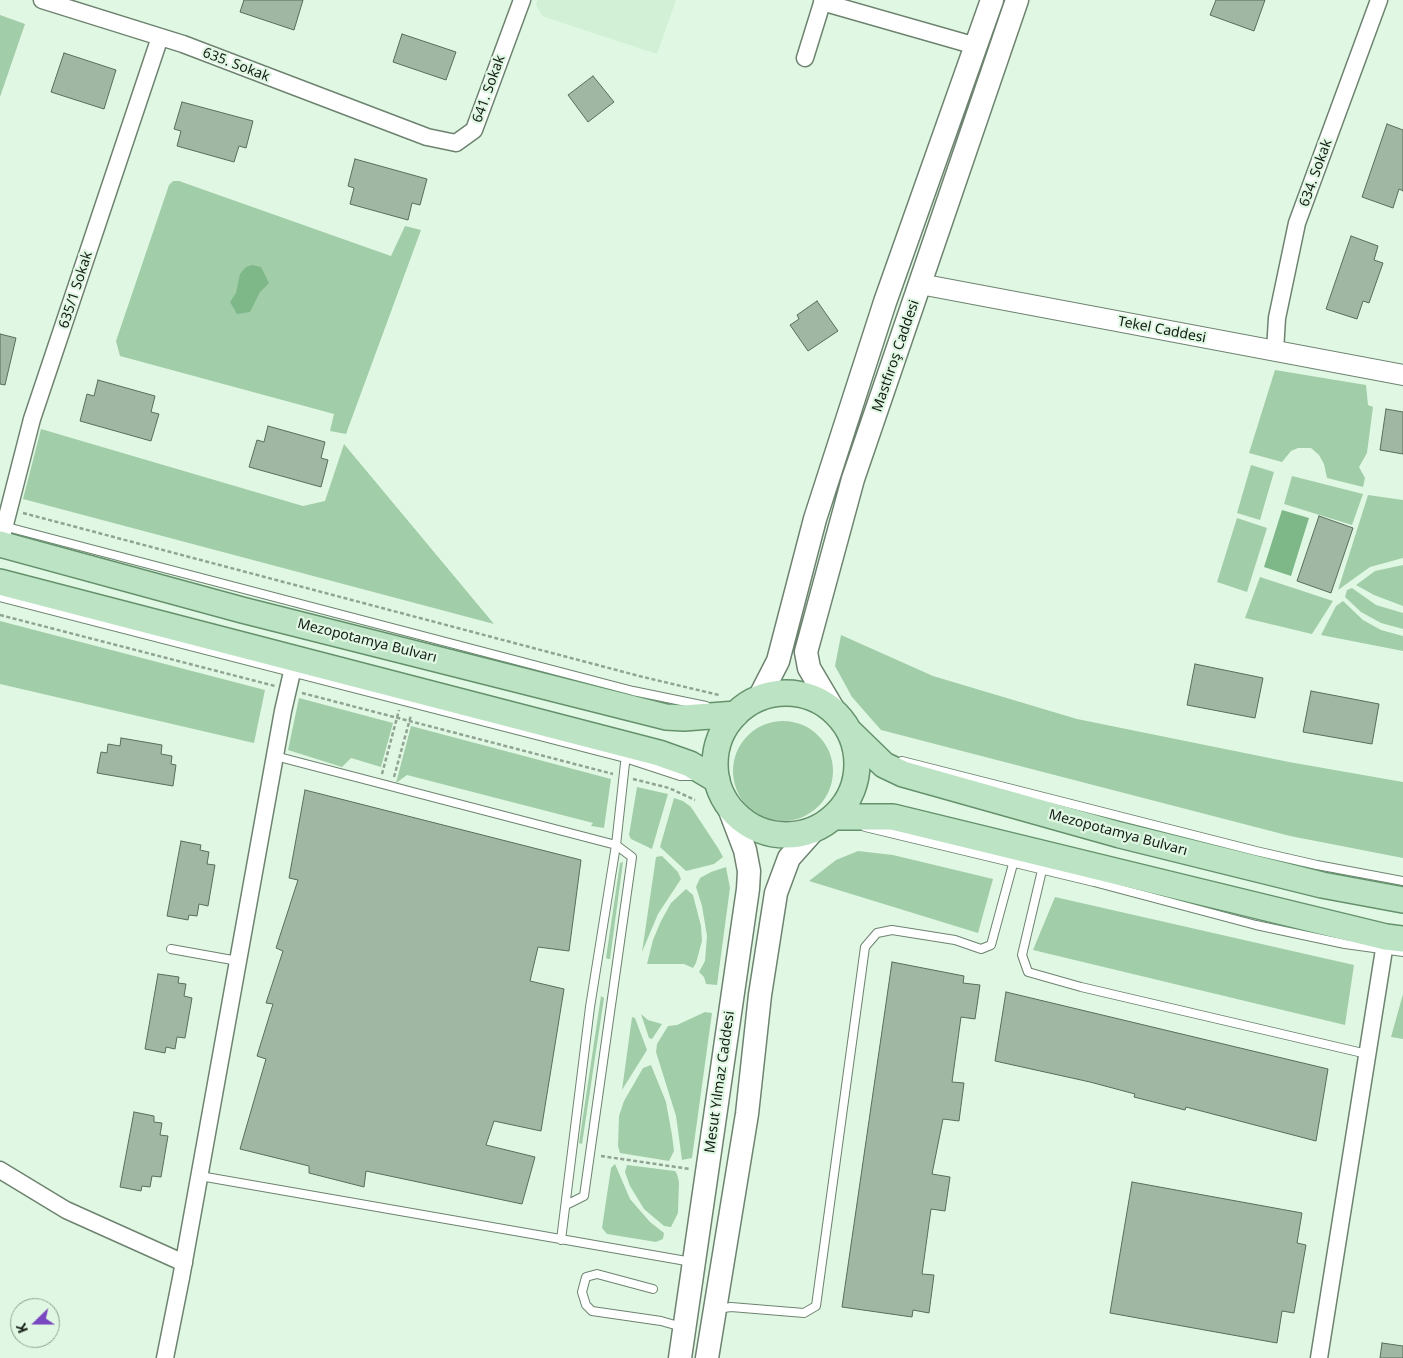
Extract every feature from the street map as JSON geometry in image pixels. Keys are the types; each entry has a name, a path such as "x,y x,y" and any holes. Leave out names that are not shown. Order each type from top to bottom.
{"main road":[{"name":"Mastfıroş Caddesi","path":"759,698 778,662 818,510 903,246 992,0"},
{"name":"Mastfıroş Caddesi","path":"842,721 808,668 806,652 853,479 1017,0"},
{"name":"Mezopotamya Bulvarı","path":"1,535 242,610 666,717 684,718 731,708"},
{"path":"0,582 291,674 690,764 714,778"},
{"path":"824,824 848,799 856,777 856,753 842,721 818,700 799,694 778,693 731,708 717,744 714,778 729,808 747,824 768,834 792,836 824,824 893,817 1045,863 1394,944"},
{"name":"Mezopotamya Bulvarı","path":"842,721 884,765 903,774 1120,835 1322,885 1403,900"},
{"name":"Mesut Yılmaz Caddesi","path":"680,1358 748,889 746,850 729,808"},
{"name":"Mesut Yılmaz Caddesi","path":"708,1358 747,1114 760,995 776,893 788,858 824,824"}],"street":[{"name":"635. Sokak","path":"42,0 160,37 427,137"},
{"name":"641. Sokak","path":"427,137 456,143 474,130 522,0"},
{"name":"634. Sokak","path":"1275,351 1278,318 1297,223 1379,0"},
{"path":"805,58 822,1 976,46"},
{"name":"635/1 Sokak","path":"1,535 32,419 160,37"},
{"name":"Tekel Caddesi","path":"920,284 1403,375"},
{"path":"165,1358 200,1176 274,756 291,674"},
{"path":"1319,1358 1367,1054 1394,944"},
{"path":"0,1170 66,1210 184,1263"}],"lane":[{"path":"0,597 291,674"},
{"path":"842,721 888,755"},
{"path":"561,1240 590,1007 616,845 626,751"},
{"path":"274,756 616,845 632,857 584,1196 566,1205"},
{"path":"896,758 1256,851 1326,867 1403,881"},
{"path":"824,824 868,828 1013,864 1045,863 1022,955 1028,972 1081,987 1367,1054"},
{"path":"715,1309 732,1307 804,1313 816,1306 865,947 877,933 892,930 955,940 982,950 991,946 1013,864"},
{"path":"171,949 238,961"},
{"path":"200,1176 694,1263"},
{"path":"653,1289 597,1274 586,1277 582,1292 586,1305 592,1311 661,1321 684,1328"}],"path":[{"path":"9,509 639,676 731,708"},
{"path":"0,615 291,674 397,718 669,788 695,800"},
{"path":"380,783 399,710"},
{"path":"392,786 411,713"},
{"path":"590,1154 694,1169"}],"shaded area":[{"path":"537,0 676,0 657,54 542,16 536,5"},
{"path":"0,15 25,24 0,97"},
{"path":"173,181 179,181 391,256 405,226 421,230 346,434 330,431 334,414 120,356 116,341 169,185"},
{"path":"252,265 261,267 269,283 260,292 250,312 237,314 230,302 236,293 240,274 246,267"},
{"path":"1275,370 1366,385 1368,405 1373,407 1367,453 1359,467 1365,478 1363,487 1327,478 1324,464 1319,455 1311,448 1298,448 1291,451 1282,462 1249,453"},
{"path":"41,429 303,506 325,501 344,444 494,624 23,499"},
{"path":"1251,465 1274,472 1260,520 1237,513"},
{"path":"1292,476 1363,494 1352,525 1284,504"},
{"path":"1368,495 1403,500 1403,558 1370,567 1338,590"},
{"path":"1282,510 1309,518 1291,576 1264,567"},
{"path":"1237,518 1267,528 1247,592 1217,582"},
{"path":"1403,565 1403,606 1374,595 1356,585 1375,571"},
{"path":"1260,577 1333,601 1312,634 1245,618"},
{"path":"1352,588 1376,605 1403,613 1403,629 1381,623 1361,612 1345,597 1347,590"},
{"path":"1343,601 1363,620 1381,630 1403,636 1403,651 1321,635 1336,606"},
{"path":"0,621 265,690 254,743 0,684"},
{"path":"841,635 933,676 1077,719 1289,762 1403,782 1403,858 1290,836 881,730 852,697 835,666"},
{"path":"299,698 393,723 381,767 351,758 342,767 288,750"},
{"path":"783,721 802,725 818,736 829,752 833,771 829,790 818,806 802,817 783,821 764,817 748,806 737,790 733,771 737,752 748,736 764,725"},
{"path":"411,726 611,779 604,828 591,826 593,823 407,775 396,783"},
{"path":"637,787 668,794 652,849 631,839 629,835"},
{"path":"674,798 683,801 691,807 718,848 723,857 714,864 686,871 660,847"},
{"path":"858,851 893,855 993,879 978,933 809,881 836,860"},
{"path":"662,856 678,872 681,879 658,914 642,952 656,857"},
{"path":"623,862 610,959 608,959 606,958 620,863"},
{"path":"726,867 730,888 717,985 706,984 704,977 699,972 705,961 707,936 702,906 696,887 700,878"},
{"path":"686,889 693,895 701,926 702,941 696,963 693,968 684,964 647,964 653,940 661,921 671,903"},
{"path":"1055,897 1354,965 1345,1025 1033,950"},
{"path":"1403,994 1403,1039 1391,1037"},
{"path":"601,996 604,998 582,1144 579,1143"},
{"path":"705,1012 712,1013 692,1158 682,1160 676,1116 656,1052 657,1044 668,1026 677,1025"},
{"path":"641,1014 648,1020 662,1024 652,1039 649,1038"},
{"path":"632,1017 635,1018 647,1050 622,1090"},
{"path":"651,1065 666,1102 674,1151 669,1161 620,1153 618,1146 619,1116 624,1101 643,1068"},
{"path":"615,1164 630,1199 650,1222 664,1233 663,1239 656,1242 607,1234 602,1228 611,1168"},
{"path":"627,1165 675,1171 679,1182 678,1213 671,1227 664,1226 644,1209 630,1186 625,1172"}],"building":[{"path":"244,0 303,0 294,30 240,12"},
{"path":"1216,0 1265,0 1254,31 1210,15"},
{"path":"402,34 456,52 446,80 393,62"},
{"path":"64,53 116,70 104,109 51,92"},
{"path":"593,76 614,102 588,122 568,95"},
{"path":"182,102 253,121 246,148 239,146 234,162 177,146 181,131 174,129"},
{"path":"1387,124 1403,130 1403,191 1399,189 1393,208 1362,197"},
{"path":"355,159 427,179 420,205 412,203 408,220 350,204 354,188 348,186"},
{"path":"1351,236 1378,246 1374,260 1383,263 1369,303 1363,301 1357,319 1326,309"},
{"path":"817,301 838,331 808,351 790,325 799,319 797,315"},
{"path":"0,334 16,338 5,385 0,384"},
{"path":"98,380 155,396 151,412 159,414 151,441 80,421 87,394 94,396"},
{"path":"1386,409 1403,412 1403,454 1380,450"},
{"path":"268,426 325,442 321,458 328,460 321,487 249,467 257,440 264,442"},
{"path":"1319,516 1353,528 1331,593 1297,581"},
{"path":"1195,664 1263,678 1255,718 1187,705"},
{"path":"1311,691 1379,704 1372,744 1303,732"},
{"path":"121,738 162,745 161,754 172,756 171,764 176,765 173,786 97,773 101,752 107,753 108,744 120,746"},
{"path":"305,790 581,860 569,951 538,947 530,981 564,989 541,1131 494,1121 486,1145 535,1157 522,1204 366,1171 364,1187 309,1173 309,1166 240,1149 266,1059 257,1056 273,1004 266,1003 283,951 276,948 298,880 289,878"},
{"path":"181,841 201,845 200,850 209,852 207,864 215,865 208,906 199,904 197,916 189,915 188,920 167,916"},
{"path":"892,962 964,976 963,983 980,985 975,1019 961,1017 952,1082 964,1083 959,1121 943,1119 932,1174 950,1177 945,1211 931,1209 922,1274 934,1275 929,1313 913,1310 912,1317 842,1307"},
{"path":"158,974 179,977 178,983 186,984 184,996 192,998 185,1038 177,1037 175,1049 166,1047 165,1053 145,1049"},
{"path":"1006,992 1328,1069 1316,1141 1186,1107 1185,1110 1134,1097 1135,1094 1090,1082 995,1061"},
{"path":"134,1112 154,1116 154,1122 162,1123 160,1135 168,1136 161,1177 152,1176 150,1187 142,1186 141,1191 120,1187"},
{"path":"1132,1182 1302,1213 1297,1243 1306,1245 1294,1313 1282,1311 1277,1343 1110,1313"},
{"path":"1382,1343 1403,1346 1403,1358 1380,1358"}]}
